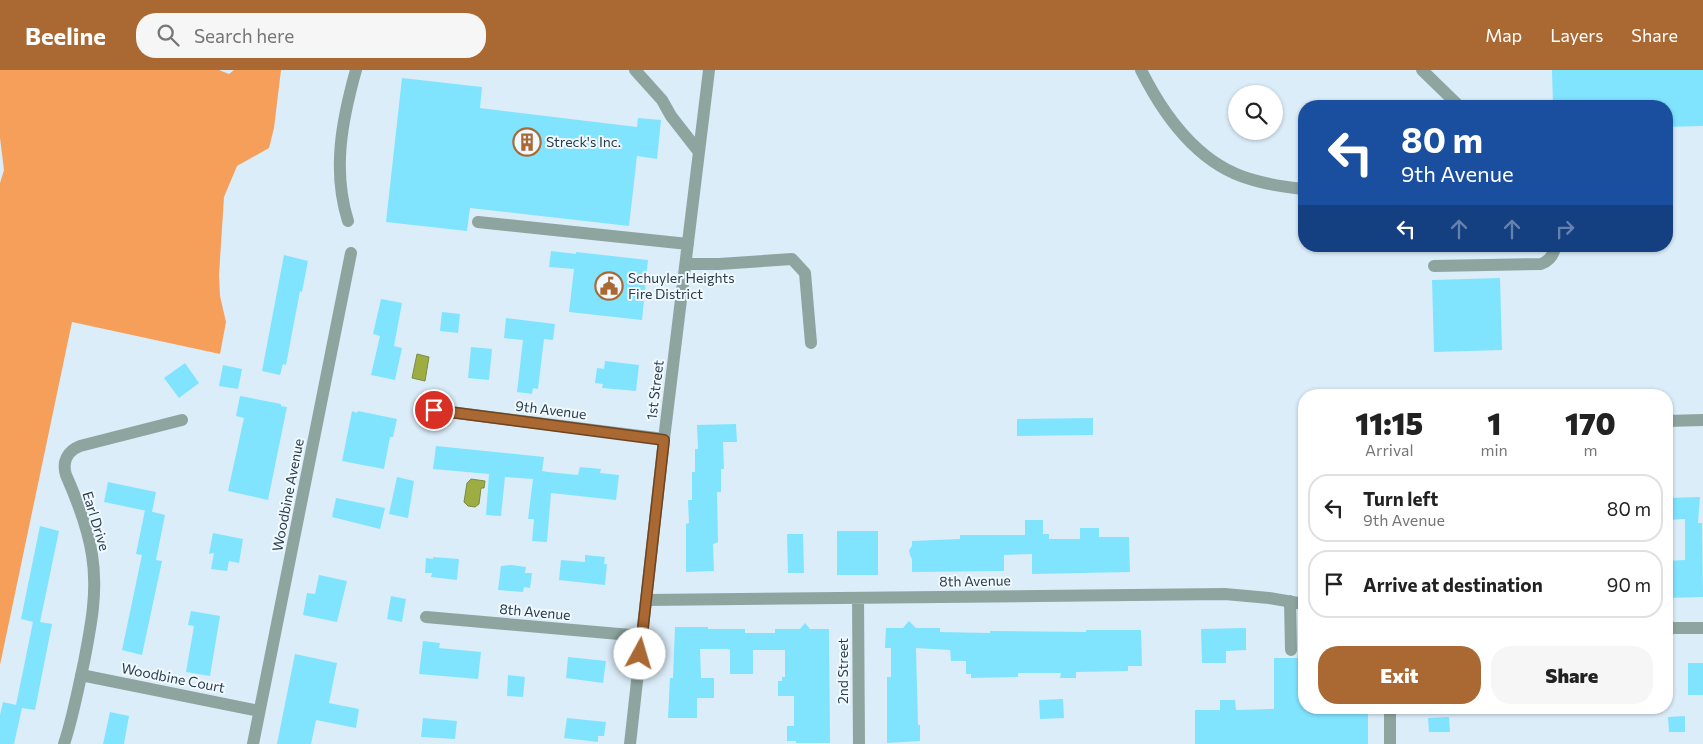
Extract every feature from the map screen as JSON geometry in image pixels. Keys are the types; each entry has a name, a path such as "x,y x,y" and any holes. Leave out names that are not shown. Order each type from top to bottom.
{"street":[{"path":"348,221 341,196 338,161 342,132 356,70"},
{"path":"635,70 662,100 671,116 699,152"},
{"name":"1st Street","path":"630,744 664,440 709,70"},
{"path":"1141,70 1179,130 1215,163 1234,174 1250,179 1298,189"},
{"path":"1422,70 1453,100"},
{"path":"478,222 688,244"},
{"path":"1434,266 1541,264 1554,252"},
{"name":"Woodbine Avenue","path":"253,744 351,253"},
{"path":"686,264 792,259 805,273 811,343"},
{"name":"9th Avenue","path":"434,410 664,440"},
{"name":"Earl Drive","path":"64,744 92,621 94,587 92,556 85,526 64,471 66,459 73,450 80,446 182,420"},
{"path":"1673,421 1703,420"},
{"name":"8th Avenue","path":"646,600 1225,594 1298,603"},
{"name":"2nd Street","path":"858,598 859,744"},
{"path":"1290,601 1291,650"},
{"name":"8th Avenue","path":"426,617 642,636"},
{"path":"1673,628 1703,628"},
{"name":"Woodbine Court","path":"81,675 259,711"},
{"path":"1390,714 1390,744"}],"shaded area":[{"path":"0,70 219,70 229,74 234,70 281,70 274,128 269,148 237,166 224,197 219,275 220,296 226,322 220,354 72,322 0,665 0,183 4,170 0,138"},
{"path":"417,354 429,357 425,381 412,378"},
{"path":"471,479 485,481 484,488 481,488 479,504 475,507 468,506 464,502 467,483"}],"building":[{"path":"1552,70 1703,70 1703,126 1673,127 1673,100 1553,100"},
{"name":"Streck's Inc.","path":"402,78 482,87 480,108 637,127 638,118 661,120 657,159 637,156 629,226 470,208 467,231 386,222"},
{"name":"Schuyler Heights Fire District","path":"551,251 648,260 642,320 569,312 574,269 549,267"},
{"path":"284,255 308,261 302,292 300,291 286,365 283,364 280,375 262,371"},
{"path":"1500,278 1502,350 1434,352 1432,280"},
{"path":"381,299 402,303 394,346 402,348 395,380 371,375 380,336 373,334"},
{"path":"442,312 460,314 458,333 440,331"},
{"path":"506,318 555,324 553,340 544,339 538,389 533,388 532,394 517,392 523,340 504,338"},
{"path":"471,347 492,349 489,380 468,378"},
{"path":"605,361 639,365 636,391 602,388 603,384 595,383 597,368 604,369"},
{"path":"185,363 199,383 179,398 164,378"},
{"path":"223,365 242,369 238,389 219,386"},
{"path":"240,396 281,404 281,406 287,407 268,500 228,491 244,418 236,416"},
{"path":"352,411 397,419 393,437 390,437 384,469 342,461"},
{"path":"1093,418 1093,435 1017,436 1017,419"},
{"path":"736,424 737,442 723,442 724,469 721,469 721,492 717,492 718,542 713,544 714,571 686,572 686,524 689,523 688,500 692,500 692,472 695,472 695,449 698,449 697,425"},
{"path":"436,446 544,457 542,471 548,472 578,475 580,467 601,469 600,473 619,475 616,500 551,493 547,542 532,541 534,519 528,519 533,479 505,477 501,516 486,515 489,474 433,469"},
{"path":"397,477 414,481 408,518 389,514"},
{"path":"108,482 156,492 152,512 104,502"},
{"path":"1700,497 1698,523 1702,523 1703,597 1673,598 1673,561 1685,560 1685,519 1673,520 1673,498"},
{"path":"336,498 385,508 380,529 332,517"},
{"path":"145,510 165,515 156,560 162,561 142,655 122,650 142,555 136,554"},
{"path":"1025,520 1043,520 1043,534 1049,534 1049,539 1080,539 1080,528 1099,528 1099,537 1129,537 1130,572 1032,574 1032,554 1004,555 1004,571 912,572 912,559 909,550 912,546 912,541 960,539 960,535 1025,535"},
{"path":"40,526 59,531 40,622 52,624 35,710 22,708 14,744 0,744 0,715 3,702 16,705 33,622 21,619"},
{"path":"837,531 878,531 878,575 837,575"},
{"path":"213,533 243,539 239,563 229,561 227,571 211,569 214,553 209,554"},
{"path":"787,534 803,534 804,573 788,573"},
{"path":"585,555 605,557 604,564 607,564 605,585 559,580 561,560 585,562"},
{"path":"433,557 459,559 457,580 431,577 432,573 425,573 426,558 433,559"},
{"path":"501,566 526,567 525,573 532,573 530,588 524,587 523,592 498,590"},
{"path":"319,575 347,581 337,622 303,615 307,593 315,594"},
{"path":"391,596 406,599 402,622 387,619"},
{"path":"191,611 220,616 210,676 186,672 194,626 188,625"},
{"path":"909,621 916,628 940,628 940,632 1141,630 1142,666 1128,666 1128,671 1076,672 1076,678 1060,678 1061,673 1018,673 1018,677 971,678 971,674 966,674 966,661 951,661 950,650 916,648 920,741 887,743 887,677 891,677 891,648 885,648 886,628 903,628"},
{"path":"805,623 810,629 829,629 830,743 796,743 796,741 787,741 787,726 794,726 794,696 778,696 778,681 782,681 782,677 785,677 785,650 753,650 753,674 730,674 730,650 700,649 701,678 714,678 714,698 697,698 697,718 668,718 670,678 673,678 675,627 745,629 745,633 775,633 775,629 800,629"},
{"path":"1246,628 1246,650 1226,651 1226,663 1202,663 1201,629"},
{"path":"423,641 440,643 439,648 481,652 478,679 419,674"},
{"path":"295,654 337,663 329,703 359,709 356,728 316,720 311,744 277,744"},
{"path":"568,657 606,661 603,683 566,678"},
{"path":"1274,658 1298,658 1298,714 1368,714 1368,744 1195,744 1195,710 1220,710 1220,700 1235,700 1236,710 1274,709"},
{"path":"1688,663 1703,663 1703,695 1688,695"},
{"path":"508,675 525,677 523,697 507,696"},
{"path":"1063,699 1064,718 1040,719 1039,700"},
{"path":"110,712 129,716 124,744 103,744"},
{"path":"1685,716 1685,732 1669,732 1668,717"},
{"path":"1449,717 1450,732 1429,732 1428,718"},
{"path":"423,718 457,721 455,739 421,737"},
{"path":"567,718 606,722 604,736 598,736 598,742 564,738"}],"place":[{"name":"Streck's Inc.","path":"527,142"},
{"name":"Schuyler Heights Fire District","path":"609,286"}],"route":[{"path":"434,410 664,440 640,654"}]}
